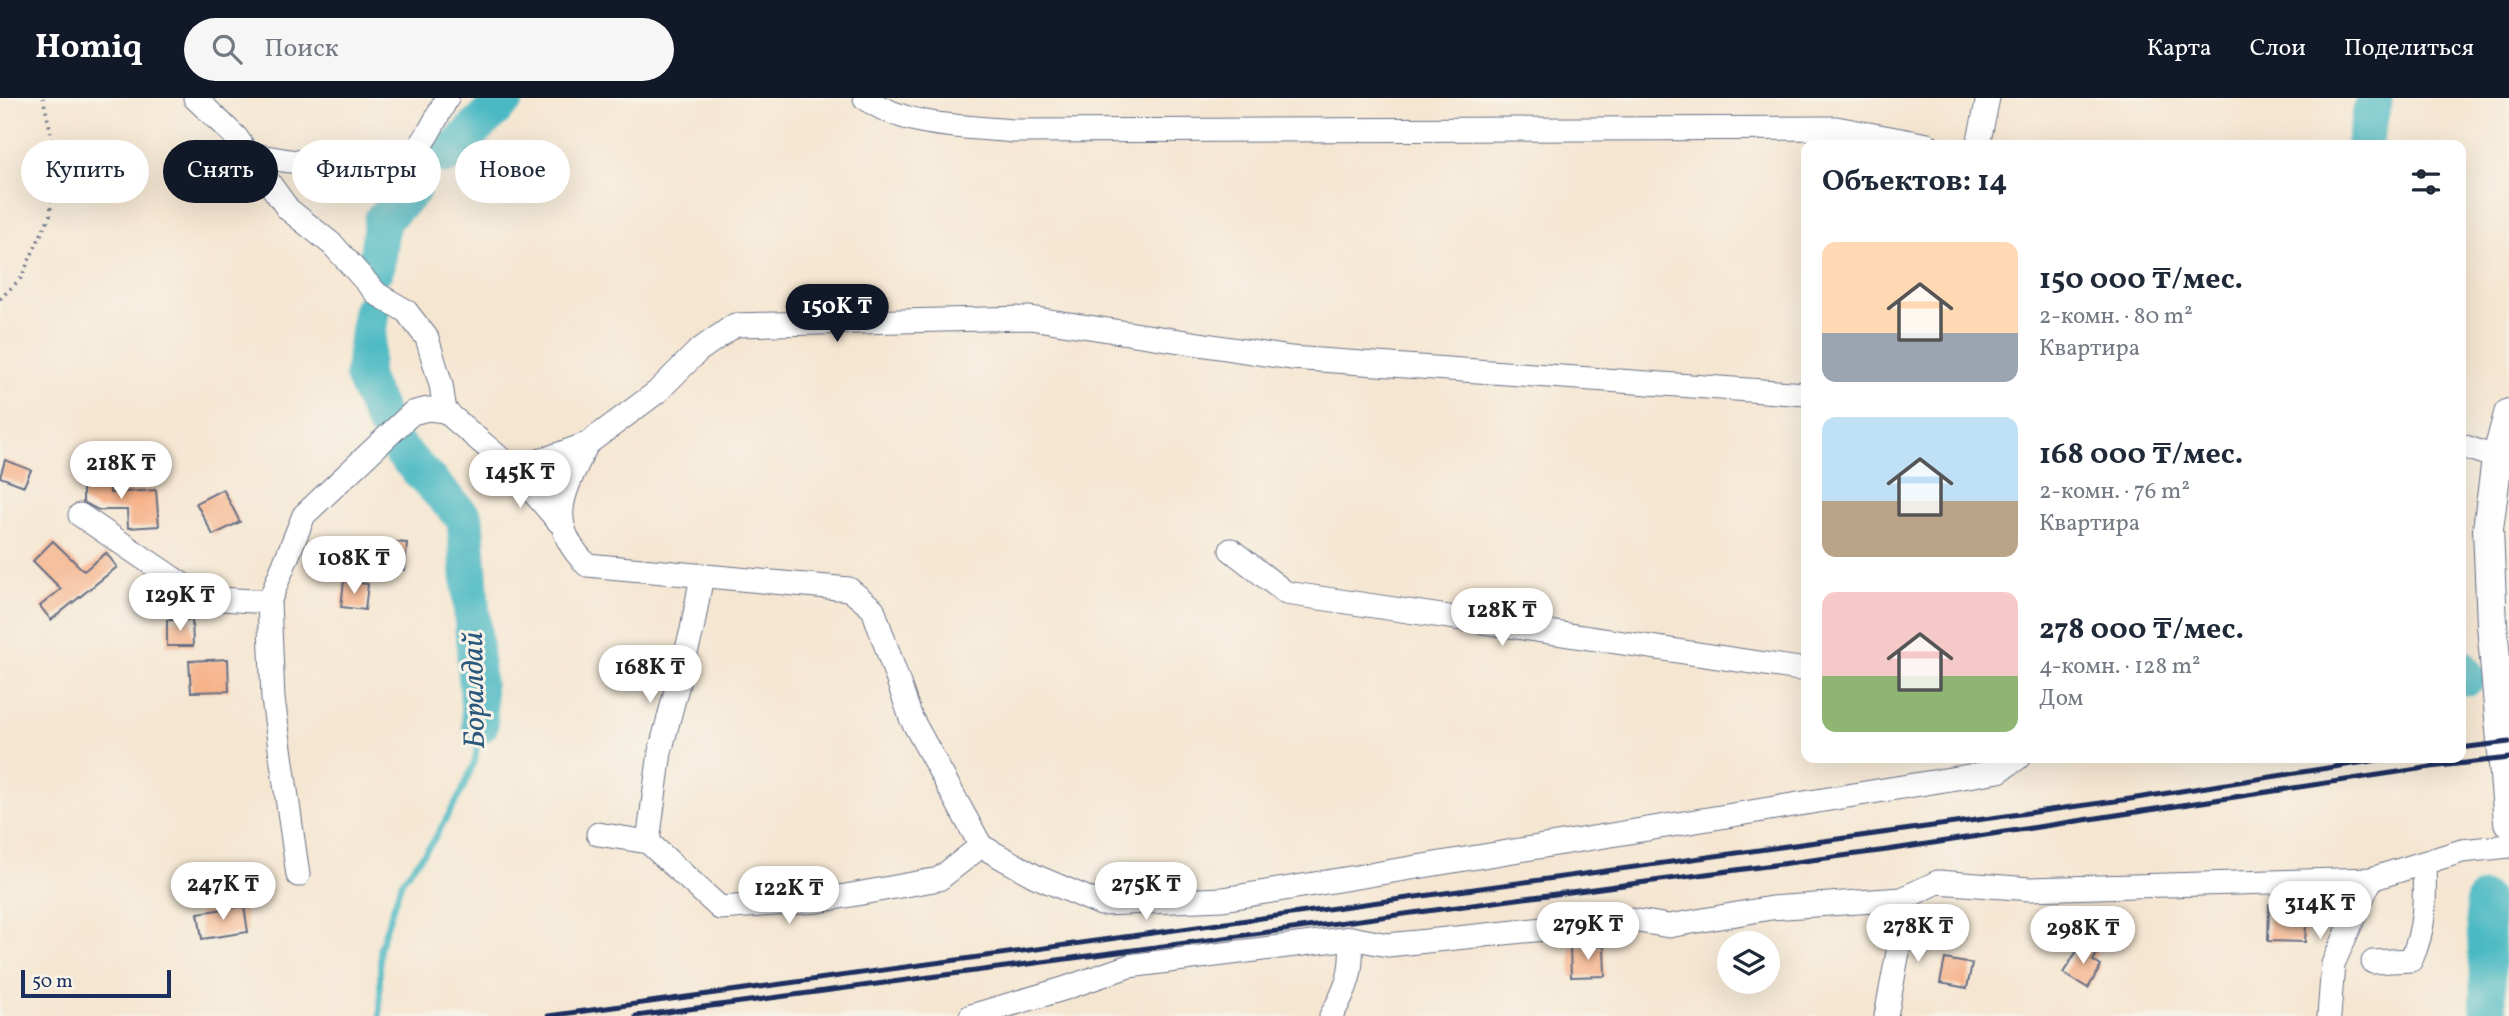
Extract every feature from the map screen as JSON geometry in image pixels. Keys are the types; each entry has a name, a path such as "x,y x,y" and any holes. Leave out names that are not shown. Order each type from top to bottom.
{"main road":[{"path":"2509,414 2503,461 2488,529 2493,639 2509,826"}],"street":[{"path":"195,98 236,140"},
{"path":"278,160 294,163 393,163 417,150 447,98"},
{"path":"865,98 892,113 934,123 1012,131 1836,128 1901,140"},
{"path":"1979,140 1988,98"},
{"path":"278,195 288,209 332,245 377,294 406,312 427,338 442,385 445,411"},
{"path":"514,470 587,444 657,392 698,351 735,325 1030,318 1291,358 1801,394"},
{"path":"298,876 273,699 269,602 304,515 412,413 428,409 445,411 514,470 559,522 569,547 587,565 849,589 873,609 911,718 981,846 1035,876 1101,904 1223,899 1999,771 2011,763"},
{"path":"559,522 569,481 587,444"},
{"path":"2466,448 2503,461"},
{"path":"80,515 189,589 221,599 269,602"},
{"path":"1231,550 1286,593 1801,669"},
{"path":"648,842 660,752 692,630 702,575"},
{"path":"971,1016 1129,966 1351,938 1388,945 1632,920 1669,926 1771,908 1902,899 1938,883 2030,890 2371,879 2462,851 2509,826"},
{"path":"597,834 648,842 720,908 818,901 939,879 981,846"},
{"path":"2373,962 2411,960 2420,942 2424,919 2424,863"},
{"path":"2329,1016 2333,964 2371,879"},
{"path":"1886,1016 1898,952 1902,899"},
{"path":"1331,1016 1343,995 1353,968 1351,938"}],"path":[{"path":"0,299 21,278 50,215 57,159 43,98"}],"building":[{"path":"5,460 31,470 24,486 0,477"},
{"path":"83,473 110,473 110,493 156,490 159,526 128,528 127,510 98,510 83,502"},
{"path":"223,489 240,522 213,535 196,503"},
{"path":"53,541 84,571 106,553 117,567 51,620 40,606 61,589 33,561"},
{"path":"380,541 407,543 405,570 377,567"},
{"path":"344,581 368,584 365,610 341,607"},
{"path":"167,620 192,620 193,646 167,646"},
{"path":"228,659 229,691 191,692 189,661"},
{"path":"2269,904 2307,906 2305,942 2268,941"},
{"path":"244,906 248,932 202,939 198,913"},
{"path":"2082,943 2098,952 2093,961 2101,966 2088,988 2063,973"},
{"path":"1604,946 1605,976 1571,977 1570,947"},
{"path":"1945,959 1972,964 1967,988 1940,983"}],"waterway":[{"name":"Боралдай","path":"447,156 506,98"},
{"path":"2365,140 2374,98"},
{"name":"Боралдай","path":"376,268 382,220 400,203"},
{"name":"Боралдай","path":"371,311 363,376 383,421"},
{"name":"Боралдай","path":"399,449 465,519 480,725"},
{"name":"Боралдай","path":"380,1016 380,947 402,881 432,843 461,793 475,761 480,725"},
{"path":"2484,901 2489,1016"}],"railway":[{"path":"2466,747 2509,742"},
{"path":"2466,763 2509,758"},
{"path":"548,1016 2130,799 2359,763"},
{"path":"636,1016 1887,850 2466,763"}]}
